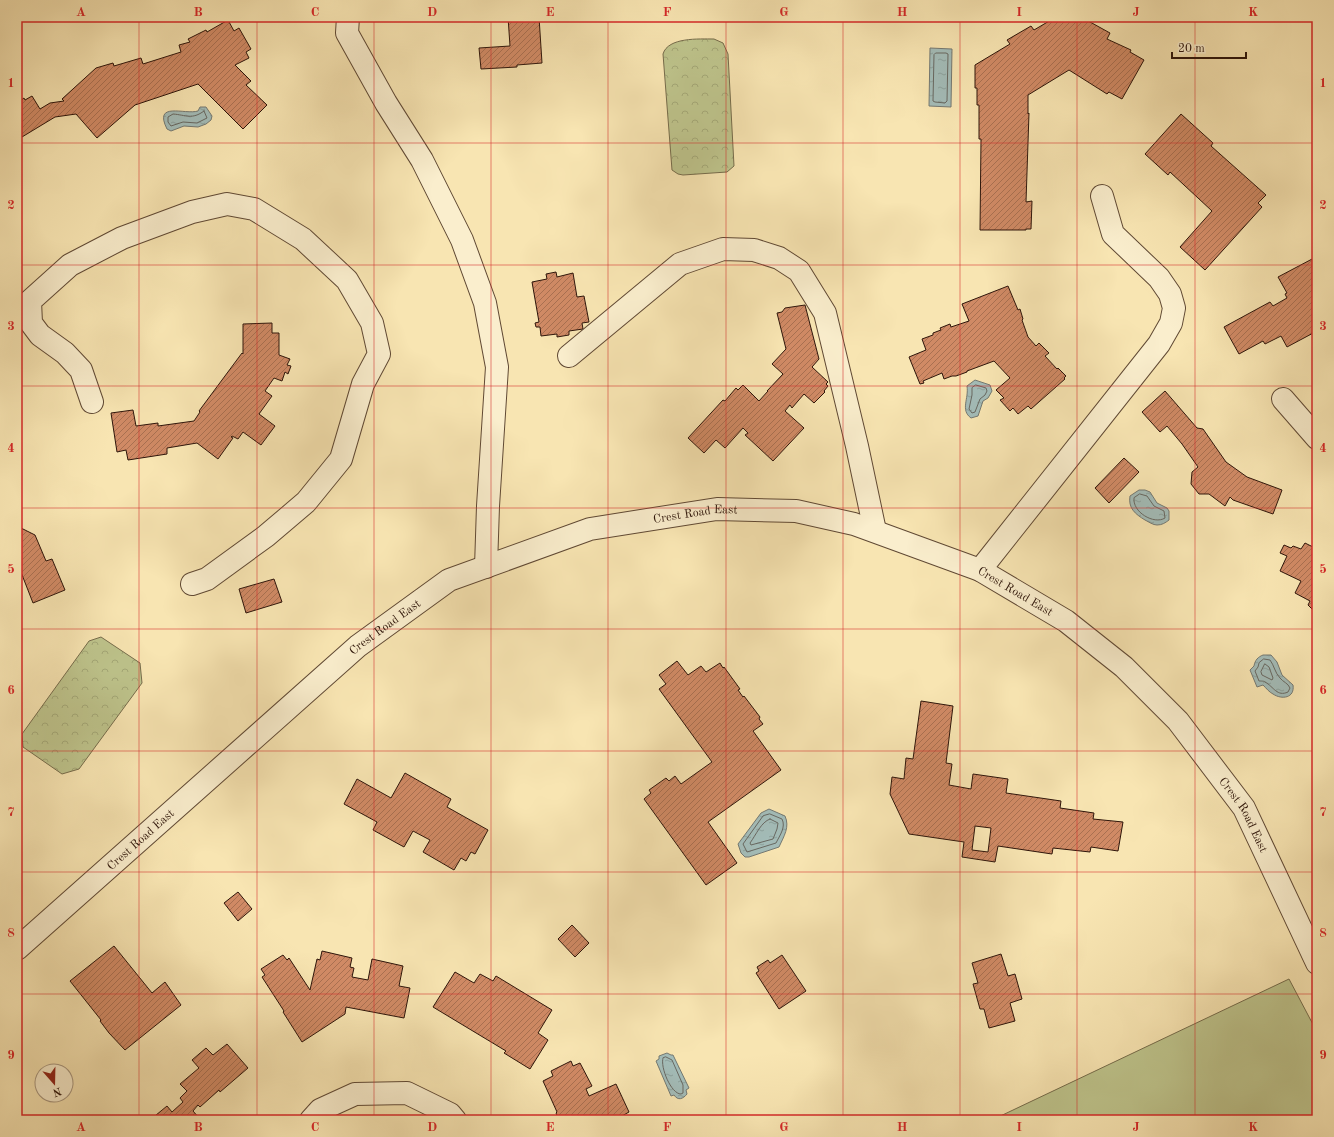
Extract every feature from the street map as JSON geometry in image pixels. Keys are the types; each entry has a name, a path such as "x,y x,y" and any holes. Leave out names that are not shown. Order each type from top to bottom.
{"street":[{"path":"347,25 375,84 422,160 462,240 485,303 497,367 488,506 486,567"},
{"path":"980,570 1159,344 1171,323 1174,308 1170,294 1159,278 1112,234 1102,196"},
{"path":"92,402 81,370 65,353 40,335 30,322 30,301 70,265 122,238 192,212 227,204 254,209 303,239 347,280 372,323 379,354 363,384 341,459 306,502 272,532 207,579 192,584"},
{"path":"569,356 680,264 723,249 754,250 779,258 799,271 825,313 857,446 875,531"},
{"path":"1282,399 1317,438"},
{"name":"Crest Road East","path":"17,949 358,646 449,580 590,529 717,509 796,511 854,524 980,570 1066,621 1124,667 1178,721 1244,808 1317,963"},
{"path":"311,1120 320,1110 355,1094 407,1093 450,1114 455,1120"}],"green space":[{"path":"693,39 714,39 723,43 728,54 734,166 727,172 683,175 678,174 672,170 663,54 666,48 677,42"},
{"path":"101,637 140,663 142,683 79,769 62,774 23,747 22,734 89,641"},
{"path":"1289,979 1317,1032 1317,1120 992,1120"}],"water":[{"path":"930,48 952,49 951,107 929,106"},
{"path":"200,107 206,107 212,116 211,120 206,124 198,127 184,126 171,131 167,129 164,115 167,112 192,112 198,111"},
{"path":"975,380 990,385 992,391 988,398 983,401 978,416 971,418 965,408 967,386"},
{"path":"1139,490 1150,492 1157,503 1167,508 1169,511 1169,520 1165,523 1156,525 1135,513 1130,504 1130,496"},
{"path":"1263,655 1271,655 1277,662 1282,675 1293,685 1292,693 1287,697 1277,696 1263,685 1257,687 1250,670 1254,666 1257,659"},
{"path":"769,809 785,816 787,828 779,847 745,857 741,853 738,844 761,813"},
{"path":"667,1053 673,1055 689,1088 686,1090 687,1094 679,1099 674,1095 671,1096 656,1061 659,1059 659,1056"}],"building":[{"path":"508,17 539,17 542,63 517,65 517,67 481,69 479,48 510,46"},
{"path":"1056,17 1081,17 1110,33 1107,39 1131,50 1130,52 1144,60 1122,99 1109,92 1107,94 1069,70 1028,95 1028,114 1029,113 1026,202 1032,201 1031,229 980,230 981,139 979,139 979,105 977,105 977,88 975,88 975,65 1010,44 1007,40 1031,26 1034,30"},
{"path":"228,20 234,31 239,28 251,49 246,52 249,58 235,65 251,81 246,85 267,105 243,129 198,84 135,105 97,138 76,114 55,117 17,140 17,103 24,98 25,100 32,96 40,109 50,103 64,101 62,99 96,68 113,63 114,66 141,58 143,64 181,52 179,45 190,42 188,39 206,30 207,32"},
{"path":"1181,114 1213,143 1211,146 1266,195 1258,203 1262,207 1205,270 1180,247 1212,211 1170,172 1168,175 1145,154"},
{"path":"1314,258 1317,263 1317,316 1314,318 1317,324 1317,331 1287,347 1281,336 1265,344 1263,341 1239,354 1224,327 1270,302 1273,306 1287,298 1285,294 1287,293 1278,277"},
{"path":"556,272 557,277 573,273 577,297 584,296 589,322 582,323 583,329 569,331 569,335 557,337 557,334 541,336 540,327 536,327 535,323 539,322 532,282 547,279 546,274"},
{"path":"1008,286 1018,310 1020,309 1028,337 1036,346 1039,343 1049,353 1045,356 1066,376 1064,378 1065,379 1031,409 1028,406 1018,414 1013,408 1010,411 1000,400 1004,398 996,390 1010,378 994,361 956,376 944,379 942,373 923,381 924,383 920,384 909,357 926,350 922,339 933,335 933,333 941,330 940,328 950,324 951,327 969,321 962,304"},
{"path":"805,305 819,359 812,367 828,382 826,384 828,386 824,391 825,392 814,403 804,394 792,408 790,405 785,411 804,428 773,461 745,435 748,433 743,428 725,448 716,440 704,453 688,438 736,388 738,390 743,385 759,401 783,374 772,364 786,349 777,313 782,312 785,308"},
{"path":"272,323 272,333 279,333 279,355 290,359 287,365 291,366 288,374 285,372 282,381 274,378 265,391 272,396 259,414 275,426 261,445 243,432 238,439 232,436 231,437 233,438 218,459 197,443 167,448 167,454 128,460 126,450 117,452 111,413 133,410 136,426 158,423 158,426 194,421 200,412 199,411 242,353 243,354 243,324"},
{"path":"1165,391 1197,428 1203,429 1226,462 1247,477 1282,490 1273,514 1233,500 1230,497 1225,506 1209,494 1199,494 1191,484 1192,472 1198,467 1167,426 1160,432 1142,412"},
{"path":"1124,458 1139,472 1109,503 1095,488"},
{"path":"17,526 35,535 46,561 52,559 65,590 33,603 17,562"},
{"path":"1305,543 1317,549 1317,614 1308,605 1310,601 1295,593 1301,581 1280,571 1287,556 1280,553 1284,545 1291,548 1293,546 1301,549"},
{"path":"274,579 282,602 246,613 239,589"},
{"path":"677,661 688,675 701,666 706,672 720,663 723,668 724,667 740,689 738,690 743,697 744,696 760,717 759,719 763,724 753,731 781,770 708,822 737,863 706,885 644,799 651,793 649,790 666,778 669,781 675,776 681,784 712,762 659,689 666,684 659,675"},
{"path":"921,701 953,706 946,763 952,764 949,785 971,789 973,774 1008,779 1006,793 1061,801 1060,808 1094,813 1093,819 1123,822 1118,851 1091,847 1090,852 1053,848 1052,854 998,846 995,862 962,857 964,842 909,834 890,794 892,777 904,779 906,758 913,759","holes":["975,826 991,828 988,852 972,850"]},
{"path":"405,773 451,799 447,807 488,830 475,854 471,852 466,861 461,858 454,870 423,852 430,840 413,831 404,847 373,830 377,822 344,804 357,779 391,798"},
{"path":"238,892 252,909 238,921 224,903"},
{"path":"572,925 589,943 575,957 558,939"},
{"path":"114,946 152,993 165,982 181,1005 125,1050 109,1033 100,1021 101,1020 70,981"},
{"path":"322,951 352,958 350,967 354,968 352,977 368,980 372,959 403,966 399,986 410,988 404,1018 346,1007 345,1014 302,1042 262,977 265,975 261,969 283,955 287,960 289,958 310,990 317,959 320,960"},
{"path":"1001,954 1008,976 1015,974 1022,999 1010,1003 1015,1021 989,1028 984,1009 980,1009 973,984 978,983 972,963"},
{"path":"782,955 806,991 779,1009 756,973 759,971 757,967 768,960 770,963"},
{"path":"455,972 474,983 480,974 493,981 496,976 552,1010 538,1033 548,1040 530,1069 504,1053 506,1051 433,1007"},
{"path":"227,1044 248,1068 220,1092 219,1090 200,1107 198,1105 193,1111 200,1119 150,1120 167,1106 172,1112 183,1102 180,1098 187,1091 180,1084 199,1068 192,1060 206,1048 213,1055"},
{"path":"571,1061 573,1066 580,1063 592,1086 586,1089 589,1096 616,1084 629,1112 615,1120 559,1120 543,1081 553,1076 551,1071"}]}
